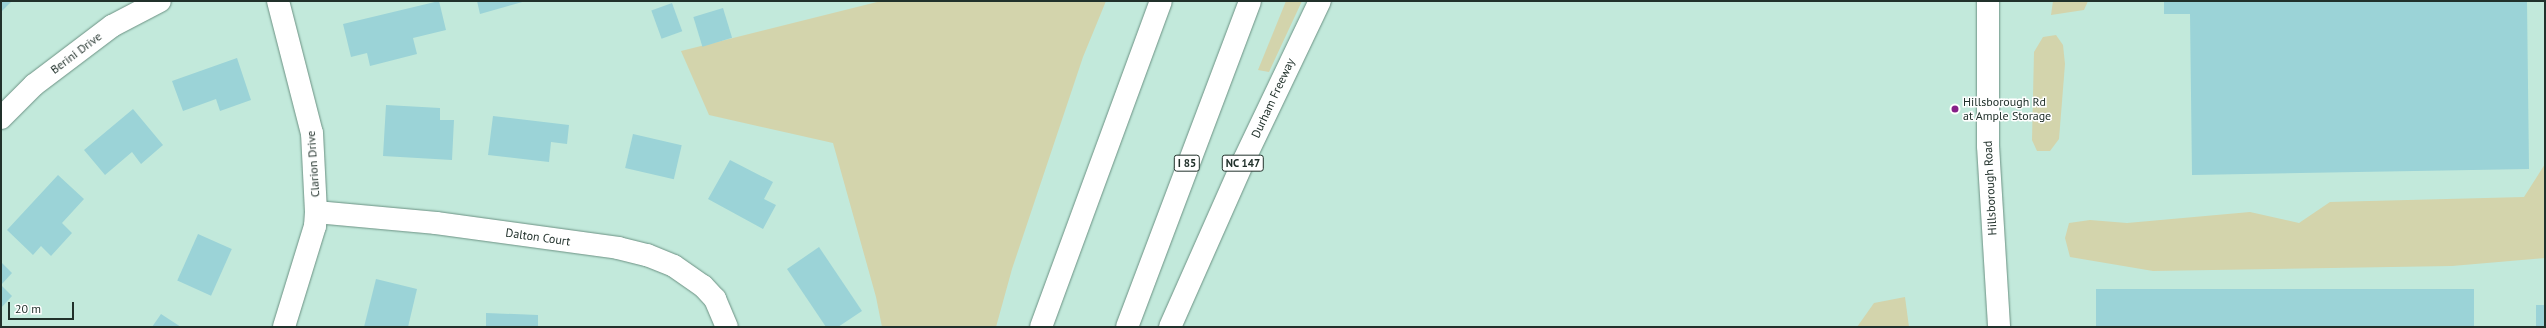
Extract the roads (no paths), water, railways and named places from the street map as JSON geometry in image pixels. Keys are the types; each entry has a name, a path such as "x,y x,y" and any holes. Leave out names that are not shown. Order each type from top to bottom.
{"main road":[{"name":"Berini Drive","path":"1,118 34,85 112,26 160,1"},
{"name":"Clarion Drive","path":"278,1 312,133 316,212 315,226 284,327"},
{"path":"1041,327 1161,1"},
{"name":"I 85","path":"1127,327 1250,1"},
{"name":"Durham Freeway","path":"1170,327 1244,160 1320,1"},
{"name":"Hillsborough Road","path":"1988,1 1988,146 1999,327"},
{"name":"Dalton Court","path":"316,212 436,223 618,248 647,255 674,266 703,286 715,299 727,327"}],"place":[{"name":"Hillsborough Rd at Ample Storage","path":"1955,109"}]}
